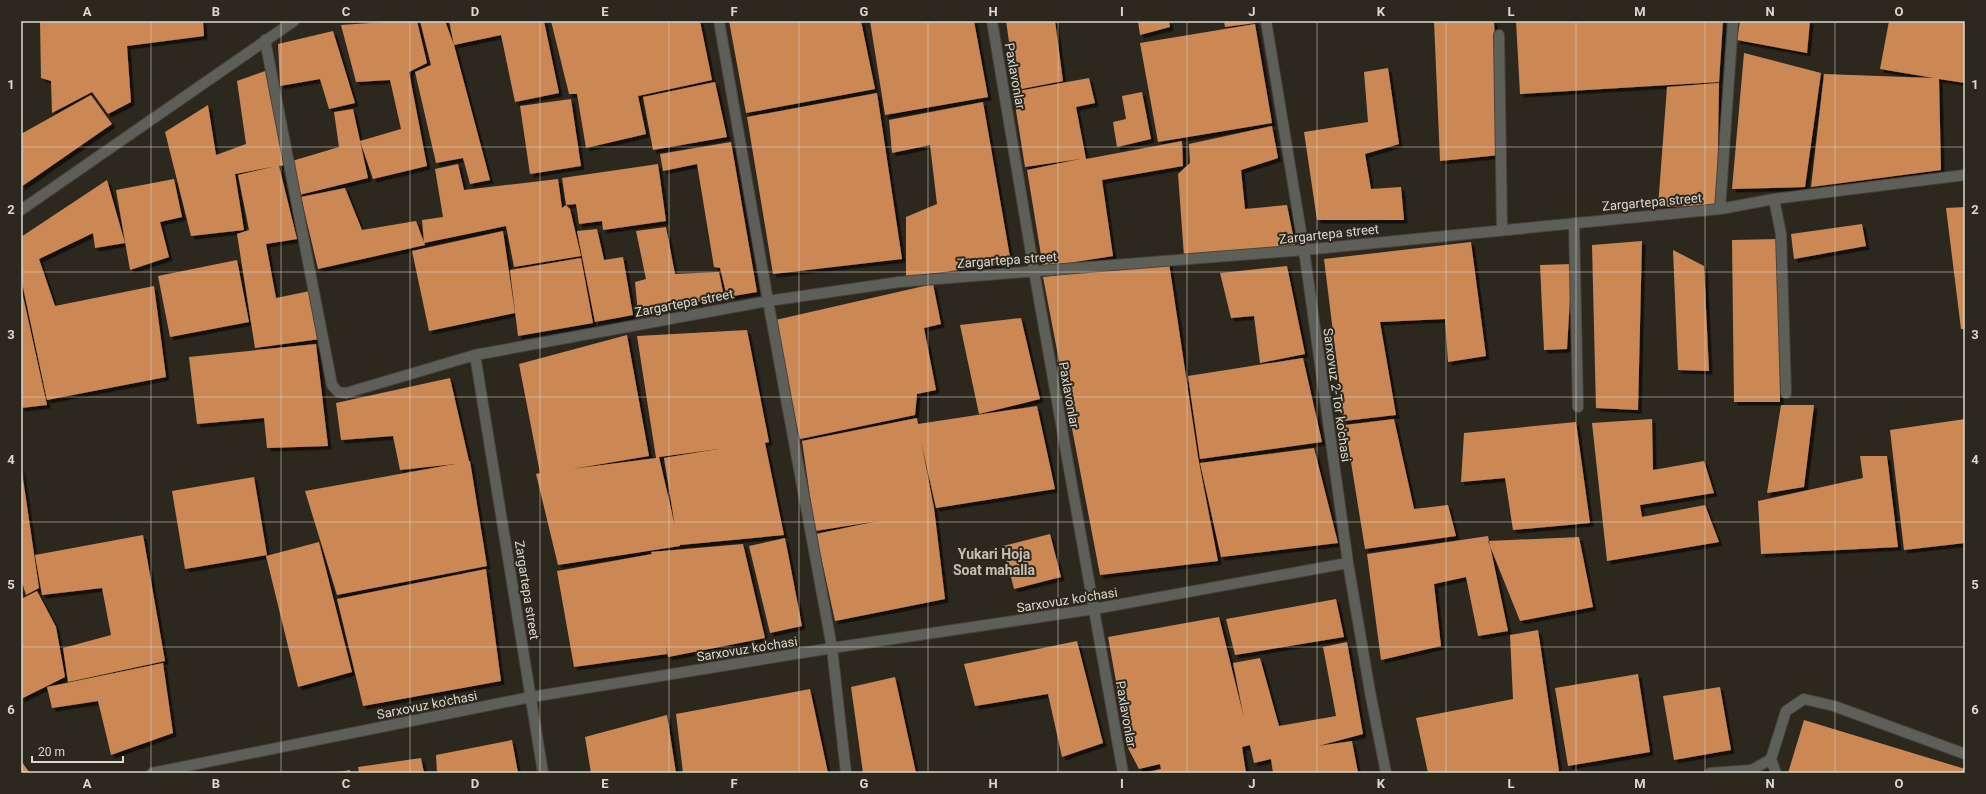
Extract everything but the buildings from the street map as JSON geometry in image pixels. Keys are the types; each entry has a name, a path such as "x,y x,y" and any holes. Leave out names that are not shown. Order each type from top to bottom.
{"street":[{"path":"21,210 294,21"},
{"path":"719,21 768,301 832,648 846,773"},
{"name":"Paxlavonlar","path":"992,21 1034,271 1123,773"},
{"name":"Sarxovuz 2-Tor ko'chasi","path":"1266,21 1304,250 1348,563 1370,692 1386,773"},
{"path":"1720,209 1733,21"},
{"path":"1499,35 1502,229"},
{"path":"265,40 332,385 338,392 346,393 475,355"},
{"name":"Zargartepa street","path":"543,773 475,355 768,301 899,282 1304,250 1502,229 1720,209 1774,199 1965,175"},
{"path":"1774,199 1781,234 1786,393"},
{"path":"1574,223 1578,407"},
{"name":"Sarxovuz ko'chasi","path":"152,773 531,697 832,648 1094,609 1348,563"},
{"path":"1776,773 1771,759 1786,711 1804,699 1834,706 1965,754"},
{"path":"1710,773 1752,770 1771,759"}],"district":[{"name":"Yukari Hoja Soat mahalla","path":"994,562"}]}
